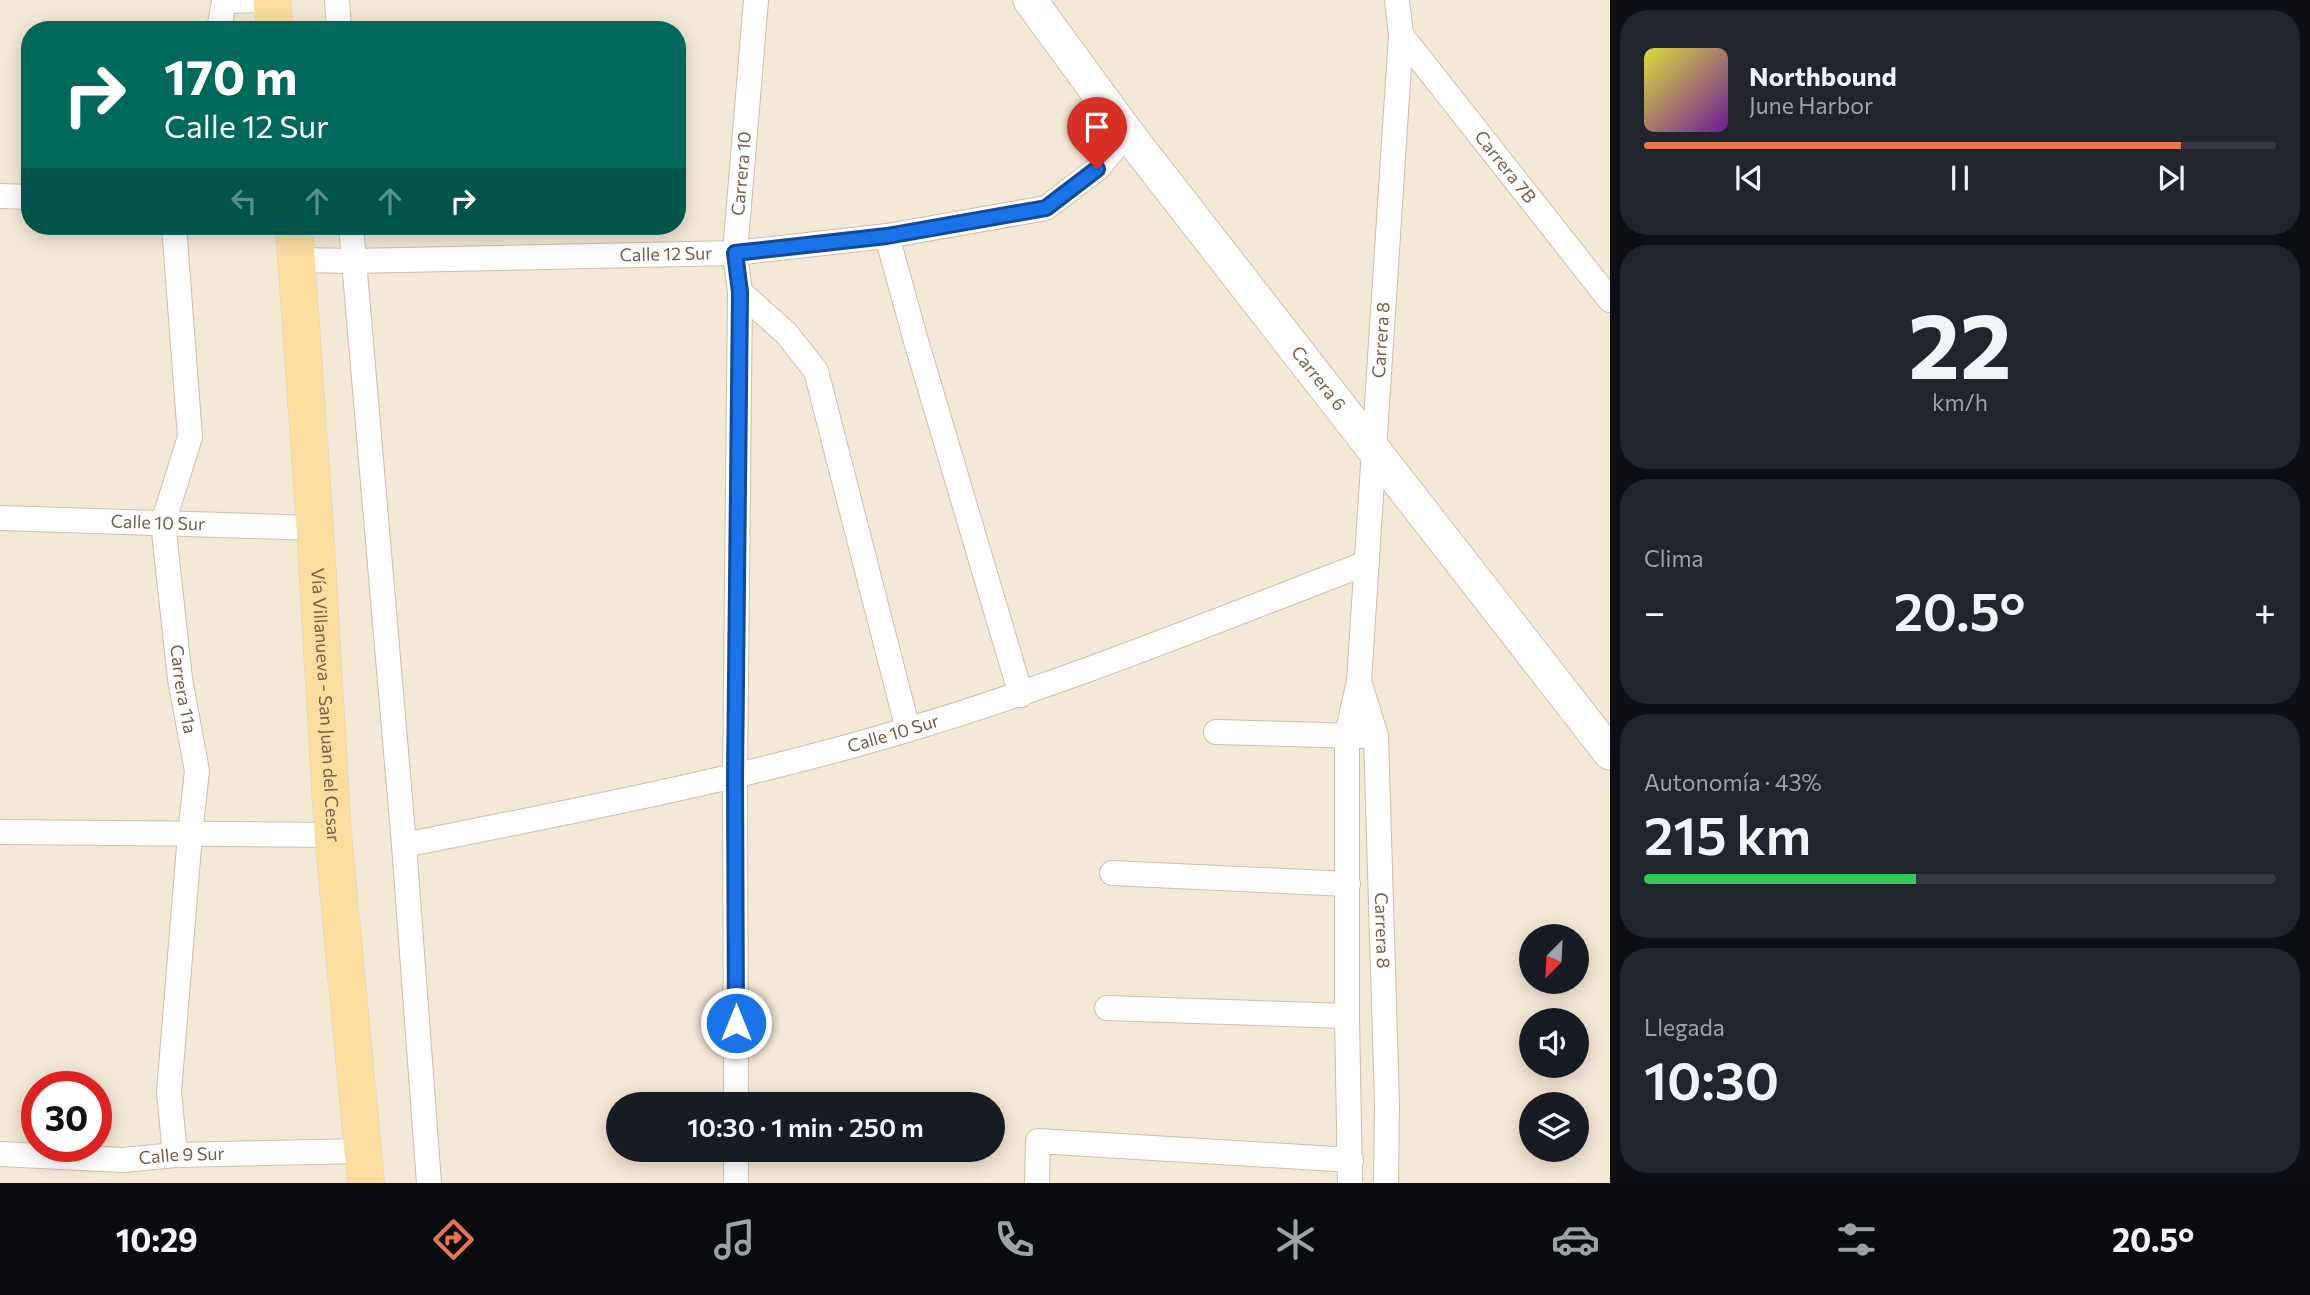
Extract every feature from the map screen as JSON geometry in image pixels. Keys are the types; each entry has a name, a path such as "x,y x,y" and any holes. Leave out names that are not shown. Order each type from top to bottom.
{"main road":[{"path":"272,0 274,21"},
{"name":"Vía Villanueva - San Juan del Cesar","path":"296,243 333,835 364,1167"}],"street":[{"path":"221,21 224,1 262,0"},
{"path":"337,0 338,21"},
{"name":"Carrera 10","path":"736,1092 735,777 740,292 735,253 756,0"},
{"name":"Carrera 6","path":"1030,0 1128,133 1610,753"},
{"name":"Carrera 8","path":"1350,1172 1347,735 1359,681 1401,35 1397,0"},
{"name":"Carrera 7B","path":"1401,35 1610,300"},
{"name":"Calle 12 Sur","path":"296,243 353,261 735,253 887,236 1046,208 1097,169 1128,133"},
{"path":"0,196 21,197"},
{"name":"Carrera 11a","path":"175,235 190,437 163,523 180,679 197,771 169,1092 175,1155"},
{"path":"352,235 404,845 429,1183"},
{"path":"887,236 1021,695"},
{"path":"740,292 786,333 816,371 908,730"},
{"name":"Calle 10 Sur","path":"0,518 315,528"},
{"name":"Calle 10 Sur","path":"404,845 735,777 908,730 1021,695 1367,563"},
{"name":"Carrera 8","path":"1359,681 1376,736 1387,1104 1386,1183"},
{"path":"1216,732 1376,736"},
{"path":"0,832 333,835"},
{"path":"1112,873 1349,884"},
{"path":"1107,1008 1347,1016"},
{"path":"1349,1104 1387,1104"},
{"path":"1037,1183 1038,1141 1350,1172"},
{"name":"Calle 9 Sur","path":"0,1154 124,1172 175,1155 364,1167"},
{"path":"736,1162 736,1183"}],"shaded area":[{"path":"0,0 1610,0 1610,1183 0,1183"}],"route":[{"path":"736,1023 735,777 740,292 735,253 887,236 1046,208 1097,169"}]}
